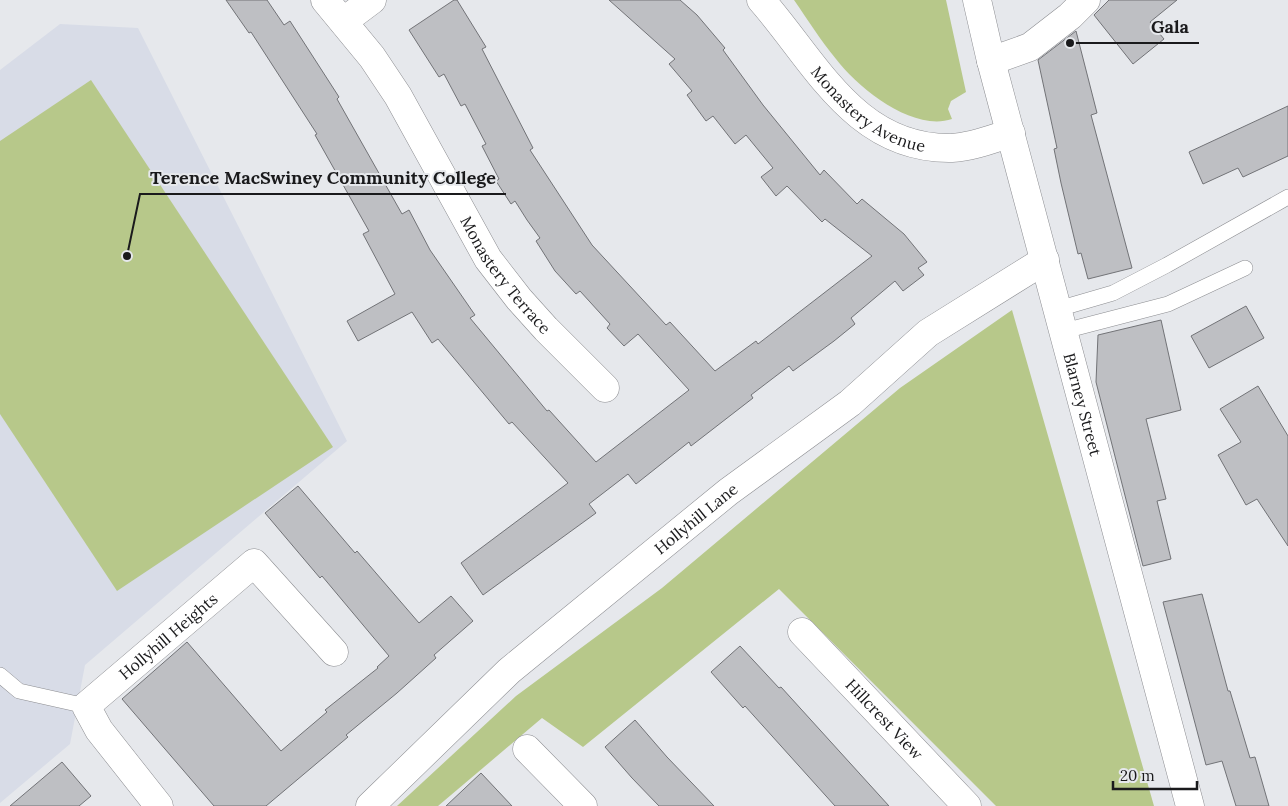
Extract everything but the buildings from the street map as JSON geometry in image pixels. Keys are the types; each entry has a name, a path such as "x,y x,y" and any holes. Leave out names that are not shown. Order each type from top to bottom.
{"street":[{"name":"Monastery Terrace","path":"325,0 344,21 398,96 488,258 519,299 605,388"},
{"path":"344,21 372,0"},
{"name":"Monastery Avenue","path":"761,0 818,73 843,102 862,118 900,138 940,148 969,145 1011,133"},
{"name":"Blarney Street","path":"977,0 991,61 1046,260 1190,806"},
{"path":"991,61 1030,47 1070,16 1086,0"},
{"name":"Hollyhill Lane","path":"370,806 509,671 728,492 850,403 928,334 1046,260"},
{"name":"Hollyhill Heights","path":"86,706 254,562 334,652"},
{"name":"Hillcrest View","path":"802,632 967,806"},
{"path":"86,706 98,730 159,806"},
{"path":"527,749 583,806"}],"lane":[{"path":"1061,320 1096,299 1126,286 1288,197"},
{"path":"1061,320 1168,304 1244,268"},
{"path":"0,675 19,691 86,706"}],"shaded area":[{"path":"60,24 138,28 347,441 85,665 70,744 0,803 0,70"}],"green space":[{"path":"794,0 946,0 966,92 951,101 948,109 952,119 937,121 904,114 873,95 858,83 836,59"},
{"path":"91,80 333,447 117,591 0,414 0,141"},
{"path":"1012,310 1154,806 996,806 779,589 583,747 542,718 438,806 397,806 516,696 662,588 900,388"}],"place":[{"name":"Gala","path":"1070,43"},
{"name":"Terence MacSwiney Community College","path":"127,256"}]}
